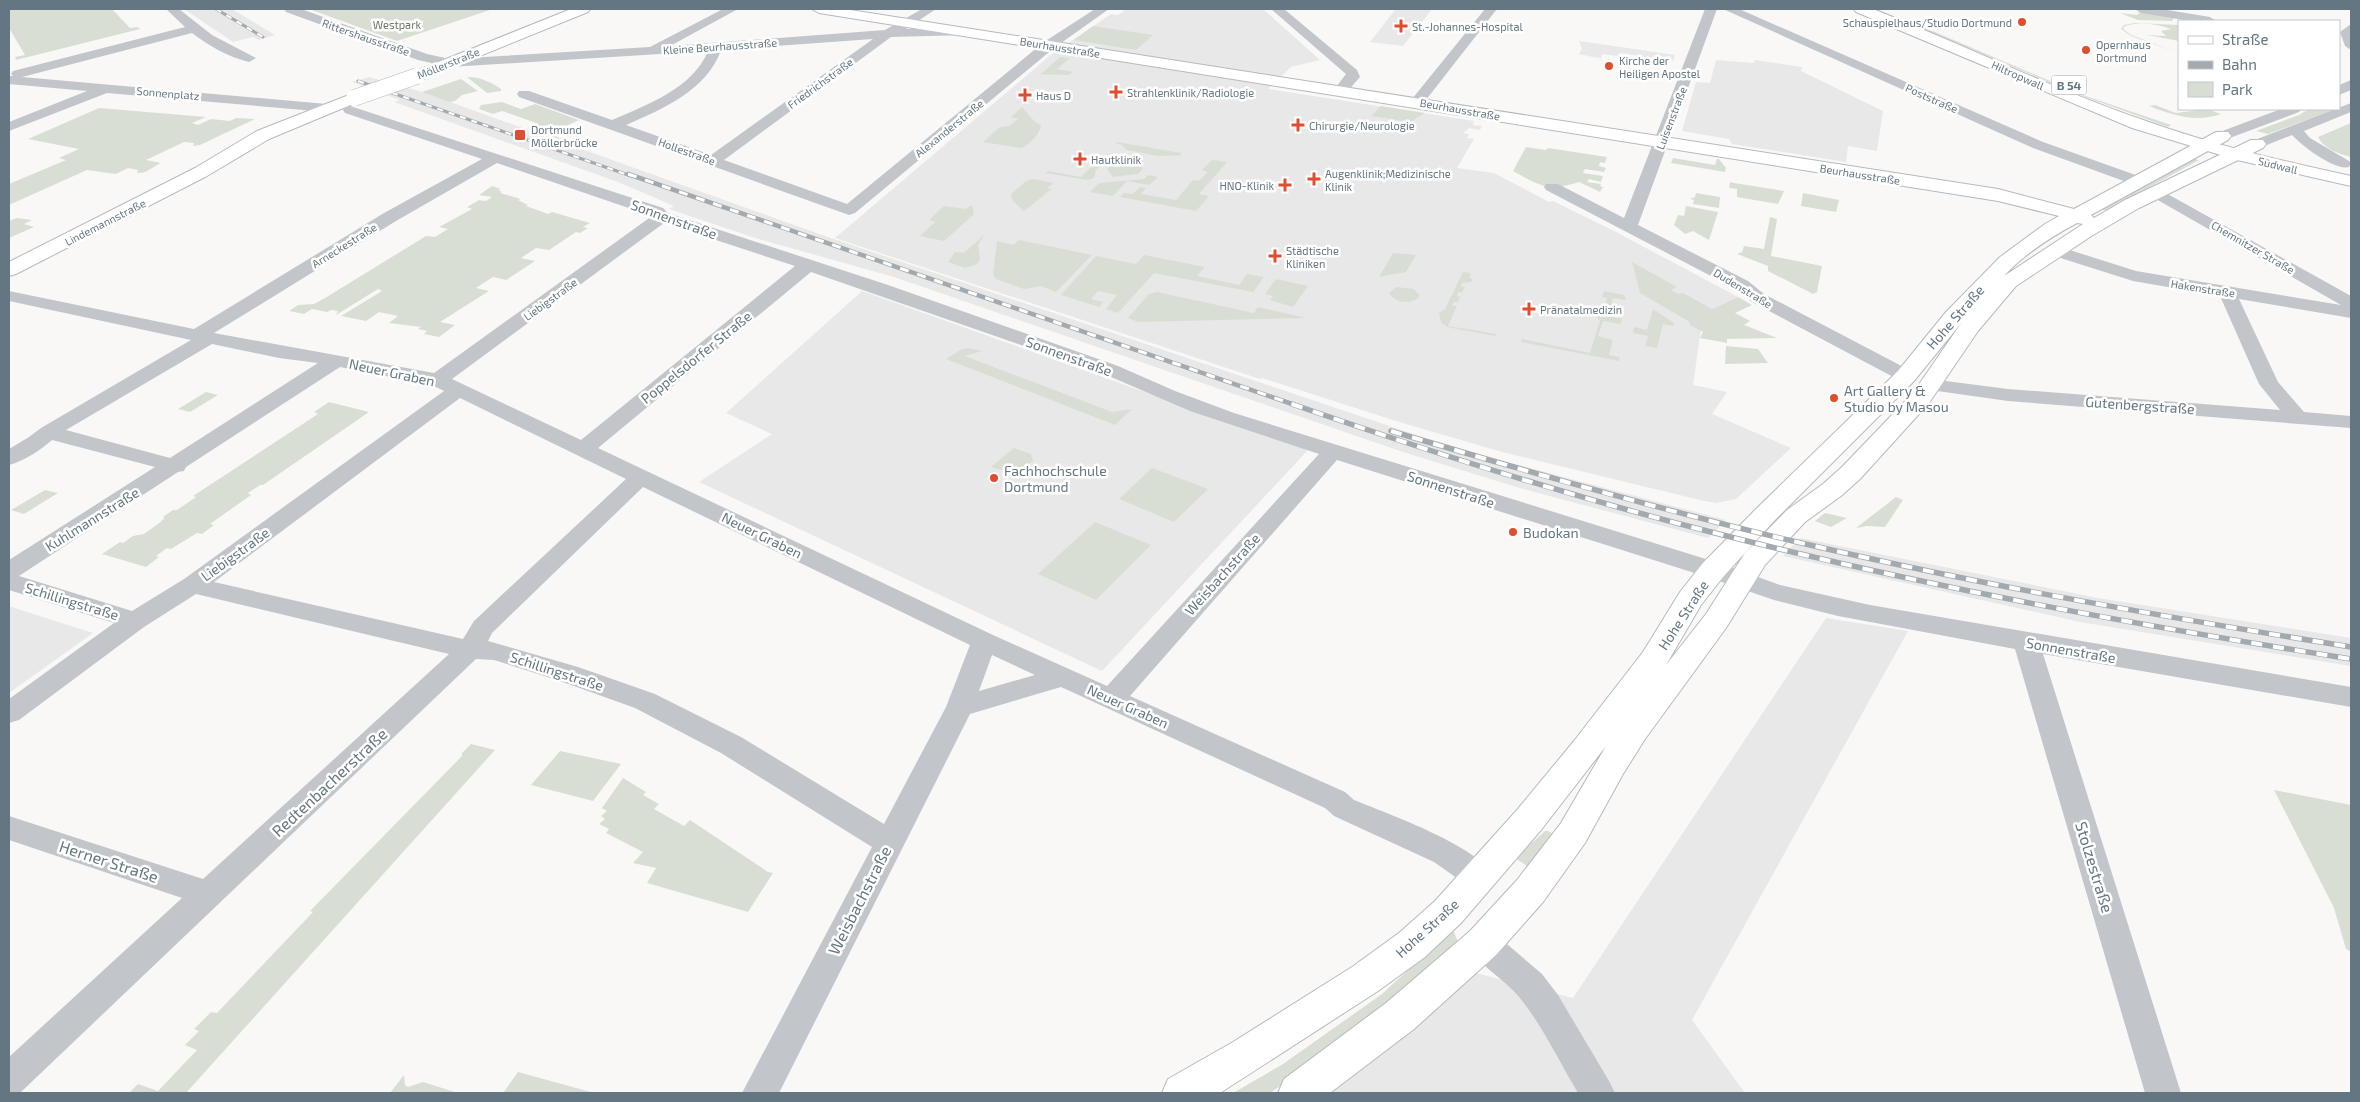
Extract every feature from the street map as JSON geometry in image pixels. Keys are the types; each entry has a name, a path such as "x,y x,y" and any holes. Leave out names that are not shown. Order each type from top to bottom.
{"main road":[{"name":"Möllerstraße","path":"371,103 424,78 450,63 583,9"},
{"name":"Beurhausstraße","path":"819,9 1998,195 2075,215 2098,224"},
{"name":"Hiltropwall","path":"1861,9 2067,96 2140,124 2206,145"},
{"name":"Hiltropwall","path":"1886,9 2109,101 2180,125 2222,136"},
{"name":"Möllerstraße","path":"352,104 472,62 542,26"},
{"name":"Lindemannstraße","path":"201,172 263,135 327,108 371,103"},
{"name":"Lindemannstraße","path":"9,270 201,172 352,104"},
{"name":"Hohe Straße","path":"1298,1093 1400,1016 1483,943 1537,882 1584,814 1611,765 1716,621 1733,575 1764,515 1906,376 1948,324 2001,267 2052,228 2222,136"},
{"name":"Südwall","path":"2222,136 2348,165"},
{"name":"Hohe Straße","path":"1182,1093 1247,1055 1365,979 1412,945 1448,912 1546,800 1643,675 1664,645 1690,599 1733,575 1760,553 1796,516 1832,490 1851,473 1930,385 1970,327 2009,282 2098,224 2155,192 2257,144"},
{"name":"Südwall","path":"2206,145 2235,154 2351,181"},
{"path":"1906,376 1930,385"}],"street":[{"path":"172,9 193,29 237,55 249,58"},
{"name":"Rittershausstraße","path":"290,9 431,60 450,63 472,62"},
{"path":"655,51 661,44 732,9"},
{"name":"Friedrichstraße","path":"712,161 888,34 930,9"},
{"name":"Alexanderstraße","path":"849,210 1049,46 1103,9"},
{"path":"1277,9 1352,73 1353,77 1340,92"},
{"path":"1417,102 1491,9"},
{"name":"Luisenstraße","path":"1629,226 1711,9"},
{"name":"Poststraße","path":"1729,9 2038,145 2138,181"},
{"path":"2141,9 2204,20"},
{"path":"2348,44 2346,32 2351,28"},
{"name":"Sonnenplatz","path":"9,78 193,29"},
{"name":"Kleine Beurhausstraße","path":"472,62 716,47 928,31 967,32"},
{"path":"614,125 657,106 684,87 704,71 716,47"},
{"name":"Sonnenplatz","path":"9,78 327,108"},
{"path":"2340,90 2351,84"},
{"path":"9,127 109,88"},
{"name":"Hollestraße","path":"524,94 849,210"},
{"name":"Sonnenstraße","path":"352,104 493,159 657,211 662,217 893,292 1102,367 1132,381 1185,401 1333,451 1733,575 1791,598 2026,642 2351,697"},
{"path":"2257,144 2351,107"},
{"path":"2222,136 2291,110"},
{"name":"Südwall","path":"2295,130 2312,146 2348,165"},
{"name":"Arneckestraße","path":"9,458 37,442 48,432 203,336 390,216 493,159"},
{"name":"Dudenstraße","path":"1552,188 1742,285 1758,298 1906,376"},
{"name":"Chemnitzer Straße","path":"2155,192 2351,303"},
{"name":"Liebigstraße","path":"9,713 135,621 193,585 662,217"},
{"name":"Hakenstraße","path":"2058,251 2134,276 2351,312"},
{"name":"Poppelsdorfer Straße","path":"583,449 808,265"},
{"path":"2227,292 2269,384 2292,411"},
{"name":"Neuer Graben","path":"9,296 279,352 337,360 448,385 984,642 1335,800 1344,808 1445,854 1479,877"},
{"name":"Kuhlmannstraße","path":"9,571 176,466 337,360"},
{"name":"Gutenbergstraße","path":"1930,385 2008,395 2292,411 2351,422"},
{"path":"48,432 176,466"},
{"name":"Weisbachstraße","path":"1112,698 1333,451"},
{"name":"Redtenbacherstraße","path":"9,1080 470,650 483,627 642,477"},
{"name":"Schillingstraße","path":"9,581 135,621"},
{"name":"Schillingstraße","path":"193,585 470,650 494,651 569,674 645,701 731,746 888,842"},
{"name":"Weisbachstraße","path":"760,1093 888,842 960,707 984,642"},
{"name":"Stolzestraße","path":"2026,642 2163,1093"},
{"path":"960,707 1061,677"},
{"name":"Herner Straße","path":"9,828 209,894"},
{"path":"1483,943 1530,985 1546,1006 1597,1093"}],"shaded area":[{"path":"184,9 232,9 275,35 259,40 253,37 233,42"},
{"name":"Städtische Kliniken","path":"1127,9 1263,9 1320,60 1291,67 1268,89 1474,121 1473,125 1482,126 1480,130 1469,128 1463,133 1469,134 1467,138 1474,139 1457,168 1494,173 1549,202 1553,201 1614,231 1738,297 1712,309 1702,322 1693,385 1727,392 1712,414 1791,448 1736,499 1716,503 1700,500 1502,452 1396,421 1262,378 1260,379 835,238 1052,54 1111,14 1118,15"},
{"name":"St.-Johannes-Hospital","path":"1392,9 1432,9 1403,46 1370,42 1395,10"},
{"path":"1579,41 1675,55 1673,61 1620,53 1618,56 1602,54 1601,58 1593,57 1579,54 1582,49"},
{"path":"1716,60 1754,63 1755,60 1802,67 1801,71 1883,111 1877,151 1848,146 1846,162 1732,144 1729,139 1682,131 1696,82 1710,83"},
{"path":"369,77 422,92 825,236 1413,434 1492,458 1726,520 1708,538 1523,489 1403,452 894,277 755,238 669,209 674,206 618,182 394,102 400,100 352,82"},
{"name":"Fachhochschule Dortmund","path":"862,291 1308,450 1102,671 699,482 772,434 726,413"},
{"path":"1800,538 2098,598 2351,638 2351,666 2080,622 1783,556"},
{"path":"9,606 24,611 93,633 9,693"},
{"path":"1826,618 1908,631 1692,1020 1745,1093 1321,1093 1476,973 1573,998"}],"green space":[{"path":"9,9 112,9 130,28 138,27 140,29 16,60 15,57 25,55 9,28"},
{"name":"Westpark","path":"309,9 493,9 397,41"},
{"path":"1874,9 1935,32 2083,95 2171,125 2168,127 2083,96"},
{"path":"2139,12 2174,18 2172,21 2138,20 2120,13 2138,15"},
{"path":"2135,23 2178,25 2178,41 2147,35 2166,36 2161,31 2171,29 2160,26 2137,24 2125,26 2123,29 2131,35 2178,53 2131,36 2121,29 2124,25"},
{"path":"1093,26 1153,35 1136,50 1074,40"},
{"path":"1060,57 1070,58 1057,69 1073,72 1069,75 1036,74 1041,74"},
{"path":"467,77 485,80 501,89 501,91 487,93"},
{"path":"461,79 478,91 462,95 455,101 449,102 422,92"},
{"path":"502,102 521,109 535,104 579,120 555,131 557,137 575,143 573,144 532,130 538,127 536,126 539,124 502,111 493,114 479,109 481,105"},
{"path":"2155,105 2176,113 2210,110 2221,114 2202,118 2184,117 2149,106"},
{"path":"1381,106 1425,113 1410,122 1371,116"},
{"path":"1022,107 1035,122 1041,125 1036,136 1031,141 1022,148 983,142 1000,127 1009,126 1018,119 1011,117"},
{"path":"99,108 206,117 192,123 198,125 211,119 230,121 236,118 255,119 200,145 193,146 194,143 184,142 146,160 161,163 147,171 137,173 138,170 128,168 116,174 87,170 9,205 9,184 66,160 59,158 79,149 28,139"},
{"path":"2307,110 2333,110 2268,134 2256,131"},
{"path":"2351,123 2351,157 2328,148 2318,137"},
{"path":"1115,143 1181,153 1181,155 1158,156 1127,150 1122,145"},
{"path":"1526,147 1546,150 1548,148 1607,157 1605,163 1600,162 1599,166 1606,168 1604,172 1585,169 1583,173 1603,176 1601,182 1589,179 1587,182 1601,184 1600,186 1603,187 1600,192 1579,182 1559,187 1538,184 1513,171"},
{"path":"1673,158 1715,165 1717,159 1719,159 1726,168 1725,172 1671,163"},
{"path":"2193,158 2199,160 2106,211 2100,209"},
{"path":"1099,159 1107,160 1096,170 1094,178 1088,180 1045,173 1048,171 1081,177"},
{"path":"1212,160 1227,162 1199,194 1209,196 1196,211 1120,197 1124,193 1133,194 1140,187 1146,188 1141,194 1176,200 1193,180 1199,181 1208,172 1202,170"},
{"path":"1123,163 1141,166 1143,169 1138,174 1113,177 1107,169 1113,164"},
{"path":"1148,175 1158,177 1149,185 1127,181 1113,196 1090,192 1099,183 1144,179"},
{"path":"1033,179 1054,183 1047,188 1051,189 1024,211 1012,200 1011,194 1026,181"},
{"path":"1730,182 1784,191 1778,204 1737,197 1737,189 1729,188"},
{"path":"492,186 501,189 498,190 502,192 500,193 521,199 518,200 528,205 526,206 548,214 552,212 590,223 583,227 588,228 580,233 576,232 549,250 536,248 521,258 535,261 506,280 493,277 476,288 489,291 440,322 455,325 439,337 424,334 427,331 418,329 421,327 389,323 398,316 379,312 366,321 341,316 382,291 378,289 336,315 338,311 331,310 327,312 312,309 304,314 289,311 298,305 314,304 426,236 435,237 448,229 439,227 472,209 467,207 479,200 486,201 492,197 479,195"},
{"path":"1696,193 1720,197 1719,208 1693,204 1694,200 1690,199 1695,197"},
{"path":"1803,193 1839,200 1836,212 1801,206"},
{"path":"972,205 974,214 944,241 920,236 935,222 929,220 944,206 966,209"},
{"path":"1686,206 1718,212 1709,240 1693,231 1685,234 1674,225 1678,215 1684,216"},
{"path":"1770,217 1777,219 1771,256 1822,266 1817,292 1813,294 1768,271 1768,266 1737,254 1742,252 1744,246 1764,249"},
{"path":"17,218 32,220 24,224 34,227 9,238 9,221"},
{"path":"985,234 978,245 980,260 977,264 965,268 948,262 955,252 964,253"},
{"path":"1019,240 1092,255 1056,292 1041,286 1024,289 996,279 993,275 997,241 1013,245"},
{"path":"1393,253 1416,255 1406,272 1379,277"},
{"path":"1144,255 1205,267 1197,276 1239,285 1247,274 1264,277 1253,292 1154,273 1118,313 1106,309 1117,295 1098,291 1091,299 1103,302 1099,307 1061,295 1096,256 1136,264"},
{"path":"1632,262 1677,287 1671,290 1678,294 1683,293 1712,309 1738,297 1752,305 1735,313 1750,321 1744,325 1777,338 1727,339 1727,343 1700,338 1703,332 1640,293"},
{"path":"1463,272 1471,273 1469,278 1473,279 1471,282 1462,283 1461,286 1465,287 1462,293 1458,292 1457,296 1460,297 1458,302 1454,302 1452,305 1457,306 1448,326 1496,334 1495,336 1447,327 1441,322 1439,313 1445,309"},
{"path":"1276,279 1308,286 1293,307 1270,300 1273,296 1265,294"},
{"path":"1396,287 1414,289 1420,296 1409,302 1400,301 1389,293"},
{"path":"1604,291 1624,295 1626,300 1613,298 1608,316 1622,319 1621,324 1603,321 1598,336 1613,340 1609,355 1620,357 1619,361 1521,342 1522,339 1590,353 1600,320 1597,319 1599,312 1603,313 1607,298 1602,297"},
{"path":"1157,292 1254,313 1258,307 1306,318 1138,322 1128,318 1149,294"},
{"path":"1653,309 1674,323 1674,326 1663,324 1657,348 1645,346 1648,336 1633,333 1634,327 1647,330"},
{"path":"1726,346 1758,349 1768,363 1725,364"},
{"path":"968,348 982,351 965,356 1112,412 1132,409 1115,425 946,359 962,349"},
{"path":"206,392 218,395 190,412 178,409"},
{"path":"329,402 369,412 263,485 248,493 251,495 210,524 214,525 202,534 197,533 171,549 167,548 146,567 102,554 120,542 123,543 133,536 144,534 162,521 165,518 163,517 196,497 193,496 318,414 314,412"},
{"path":"1014,448 1031,454 1033,461 1023,468 1013,471 991,467"},
{"path":"1152,468 1208,489 1174,522 1119,499"},
{"path":"45,490 58,493 24,514 11,510"},
{"path":"1896,497 1903,500 1885,527 1867,526 1856,528"},
{"path":"1825,513 1847,518 1831,527 1815,521"},
{"path":"1095,522 1151,545 1096,600 1038,574"},
{"path":"471,744 495,750 186,1093 129,1093 138,1084 158,1091 197,1050 185,1045 199,1031 194,1029 211,1012 217,1013 313,912 310,911 462,756 462,753"},
{"path":"560,751 621,764 593,801 531,785"},
{"path":"623,778 646,792 643,795 659,804 654,809 684,826 690,820 768,872 773,873 748,912 647,883 656,868 633,863 643,852 606,833 609,829 599,824 605,819 601,816 607,811 602,808"},
{"path":"2274,790 2351,805 2351,952 2346,949 2334,908"},
{"path":"1545,831 1553,834 1530,868 1515,858"},
{"path":"1453,929 1459,945 1316,1061 1270,1093 1233,1093 1283,1064 1382,994"},
{"path":"518,1072 587,1091 596,1093 503,1093"},
{"path":"404,1075 405,1085 408,1087 423,1082 458,1093 390,1093"}],"railway":[{"path":"216,9 263,37"},
{"path":"358,81 631,176"},
{"path":"628,174 1295,405"},
{"path":"1292,404 1448,456 1552,488 1790,552 2030,603 2351,659"},
{"path":"1391,431 1644,503 1746,530 1866,558 2073,599 2351,647"}],"place":[{"name":"Schauspielhaus/Studio Dortmund","path":"2022,22"},
{"name":"St.-Johannes-Hospital","path":"1401,26"},
{"name":"Opernhaus Dortmund","path":"2086,50"},
{"name":"Kirche der Heiligen Apostel","path":"1609,66"},
{"name":"Strahlenklinik/Radiologie","path":"1116,92"},
{"name":"Haus D","path":"1025,95"},
{"name":"Chirurgie/Neurologie","path":"1298,125"},
{"name":"Dortmund Möllerbrücke","path":"520,135"},
{"name":"Hautklinik","path":"1080,159"},
{"name":"Augenklinik;Medizinische Klinik","path":"1314,179"},
{"name":"HNO-Klinik","path":"1285,185"},
{"name":"Städtische Kliniken","path":"1275,256"},
{"name":"Pränatalmedizin","path":"1529,309"},
{"name":"Art Gallery & Studio by Masou","path":"1834,398"},
{"name":"Fachhochschule Dortmund","path":"994,478"},
{"name":"Budokan","path":"1513,532"}]}
